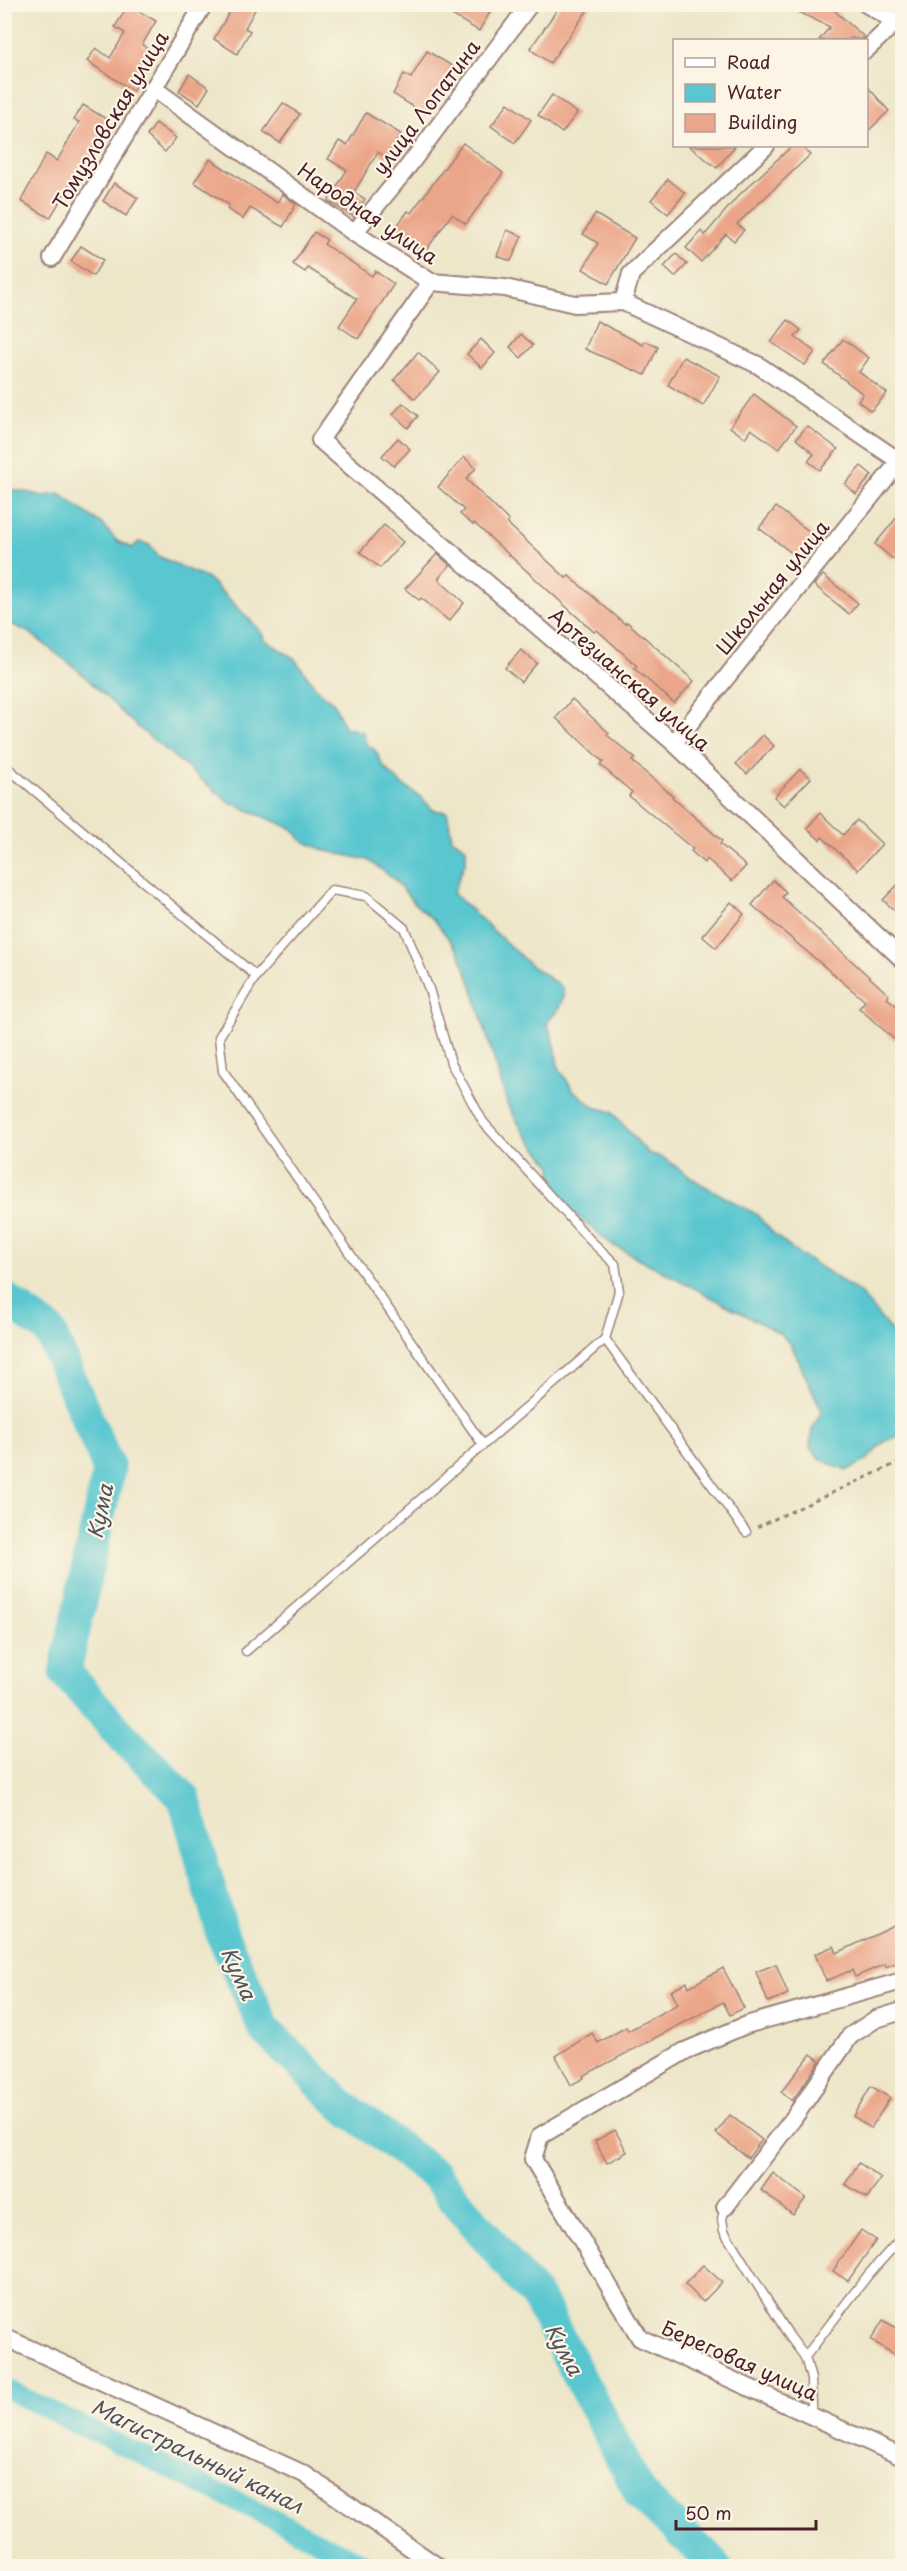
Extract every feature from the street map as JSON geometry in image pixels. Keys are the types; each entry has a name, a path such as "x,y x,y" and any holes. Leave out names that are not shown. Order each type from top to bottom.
{"street":[{"name":"Томузловская улица","path":"52,258 204,4"},
{"name":"улица Лопатина","path":"354,233 404,172 530,4"},
{"path":"866,4 900,22 868,49"},
{"name":"Народная улица","path":"153,88 354,233 431,282 505,288 575,304 623,302 758,365 902,460"},
{"path":"623,302 631,274 765,147"},
{"name":"Артезианская улица","path":"431,282 320,440 674,743 903,959"},
{"name":"Школьная улица","path":"674,743 902,460"},
{"name":"Береговая улица","path":"903,1981 746,2025 685,2051 540,2136 533,2159 640,2338 903,2457"},
{"path":"725,2207 793,2119 850,2036 876,2019 903,2011"},
{"path":"4,2337 304,2474 437,2566"}],"lane":[{"path":"4,765 256,976"},
{"path":"246,1651 605,1339 619,1291 615,1264 590,1240 483,1122 451,1063 429,989 404,928 366,896 332,890 256,976 219,1037 223,1071 483,1445"},
{"path":"605,1339 746,1532"},
{"path":"725,2207 722,2219 724,2231 804,2357 811,2379 812,2405 808,2414"},
{"path":"804,2357 868,2275 903,2237"}],"path":[{"path":"746,1532 903,1461"}],"water":[{"path":"5,488 44,496 60,494 103,525 117,541 132,548 139,542 150,545 158,556 210,580 258,628 266,641 294,658 319,692 334,703 344,727 363,732 366,744 375,750 384,767 401,784 421,797 433,810 447,812 452,838 466,848 466,860 453,893 529,964 563,988 561,1003 547,1023 555,1045 558,1066 572,1089 594,1107 612,1112 648,1153 662,1157 701,1184 756,1214 793,1250 859,1292 901,1343 901,1435 884,1442 866,1461 846,1471 819,1459 810,1447 812,1429 822,1411 792,1347 781,1334 613,1245 577,1216 552,1187 552,1166 525,1134 508,1106 471,983 458,951 435,921 417,906 394,879 368,860 326,851 301,840 293,829 229,802 134,724 79,671 30,633 5,621"}],"building":[{"path":"234,4 258,4 245,28 250,31 237,54 214,39"},
{"path":"458,4 495,4 479,31 452,15"},
{"path":"561,4 592,4 550,63 530,49"},
{"path":"782,4 827,4 864,37 862,39 820,39 830,27"},
{"path":"128,5 156,21 142,45 153,52 133,91 87,61 96,48 110,58 125,33 115,27"},
{"path":"427,51 454,67 425,114 393,94 404,74 411,78"},
{"path":"189,74 209,88 199,104 179,91"},
{"path":"868,87 889,111 868,131"},
{"path":"552,95 577,113 562,133 538,115"},
{"path":"283,103 300,114 280,143 263,132"},
{"path":"508,103 531,120 515,143 491,126"},
{"path":"83,105 108,120 78,174 81,176 73,189 69,186 50,218 21,201 46,154 57,161 79,122 74,120"},
{"path":"366,113 401,134 387,158 378,152 354,192 365,199 354,217 328,201 347,170 328,159 339,141 347,145"},
{"path":"156,123 176,138 165,152 147,136"},
{"path":"463,143 503,173 466,224 452,214 424,253 394,230 408,211 411,213"},
{"path":"690,147 734,147 717,168"},
{"path":"791,147 802,147 810,155 737,224 744,230 734,241 726,234 701,262 686,248 701,231 705,235 738,196"},
{"path":"210,159 277,203 282,194 296,204 283,227 250,208 243,219 227,209 229,205 194,182"},
{"path":"668,179 685,193 668,214 651,200"},
{"path":"114,183 138,198 126,216 103,201"},
{"path":"595,214 635,238 608,284 583,269 598,243 583,234"},
{"path":"507,230 522,236 511,261 497,256"},
{"path":"314,232 327,240 324,244 372,276 375,271 394,284 358,339 339,326 357,299 308,268 305,272 293,264"},
{"path":"81,246 103,260 93,276 71,261"},
{"path":"676,254 687,264 675,277 664,267"},
{"path":"788,320 801,330 795,337 815,352 805,365 771,342"},
{"path":"597,321 643,345 645,341 658,347 645,375 585,349"},
{"path":"521,334 533,345 521,358 510,347"},
{"path":"481,339 495,353 482,368 467,354"},
{"path":"843,339 869,358 859,372 887,393 871,411 858,401 863,394 824,364"},
{"path":"418,352 440,372 415,399 394,380"},
{"path":"683,357 720,376 703,406 668,385"},
{"path":"754,394 796,426 779,449 751,429 745,438 730,427"},
{"path":"403,403 418,416 408,428 393,414"},
{"path":"807,426 838,449 820,470 808,461 814,454 796,439"},
{"path":"398,438 410,449 394,466 382,456"},
{"path":"464,457 476,468 466,479 509,521 507,523 566,578 569,576 625,624 627,622 694,681 674,703 634,668 637,666 597,630 594,632 474,523 473,525 460,514 464,510 438,487"},
{"path":"861,466 872,475 856,494 845,484"},
{"path":"776,507 814,535 797,557 759,528"},
{"path":"903,510 903,547 893,559 875,544"},
{"path":"384,525 403,542 380,568 360,552"},
{"path":"437,554 450,565 438,579 464,603 449,621 421,598 419,600 405,589"},
{"path":"823,575 858,603 849,614 814,585"},
{"path":"521,650 537,663 521,682 505,668"},
{"path":"572,699 609,733 607,735 635,758 632,761 722,841 720,844 746,866 732,881 707,859 704,863 691,851 693,849 629,796 632,792 600,765 603,762 556,718"},
{"path":"763,735 774,746 747,774 736,764"},
{"path":"800,769 811,778 784,806 774,797"},
{"path":"820,813 843,835 857,820 882,844 858,870 822,837 820,840 807,828"},
{"path":"903,879 903,918 883,900"},
{"path":"773,880 786,892 782,897 889,995 887,998 903,1011 903,1031 895,1040 859,1008 865,1001 752,905"},
{"path":"731,902 744,914 716,948 702,936"},
{"path":"903,1922 903,1960 886,1967 885,1964 855,1977 852,1970 826,1981 815,1954 834,1946 837,1953"},
{"path":"776,1964 788,1994 768,2002 756,1972"},
{"path":"723,1968 744,2008 730,2015 723,2002 583,2076 584,2078 571,2085 556,2056 592,2033 598,2043 626,2027 628,2031 678,2004 671,1991 687,1982 689,1987"},
{"path":"811,2054 820,2061 792,2101 781,2092"},
{"path":"871,2086 890,2098 871,2128 853,2116"},
{"path":"730,2115 762,2140 748,2158 716,2133"},
{"path":"615,2130 627,2152 607,2163 595,2141"},
{"path":"859,2163 881,2178 867,2198 845,2184"},
{"path":"773,2173 806,2198 793,2215 761,2190"},
{"path":"861,2230 876,2240 848,2281 833,2271"},
{"path":"703,2265 722,2282 703,2302 685,2284"},
{"path":"883,2320 903,2332 903,2360 871,2340"}],"waterway":[{"name":"Кума","path":"4,1298 49,1330 109,1469 65,1672 121,1735 184,1798 223,1936 265,2030 341,2104 435,2175 540,2302 641,2495 716,2566"},
{"name":"Магистральный канал","path":"4,2388 369,2566"}]}
